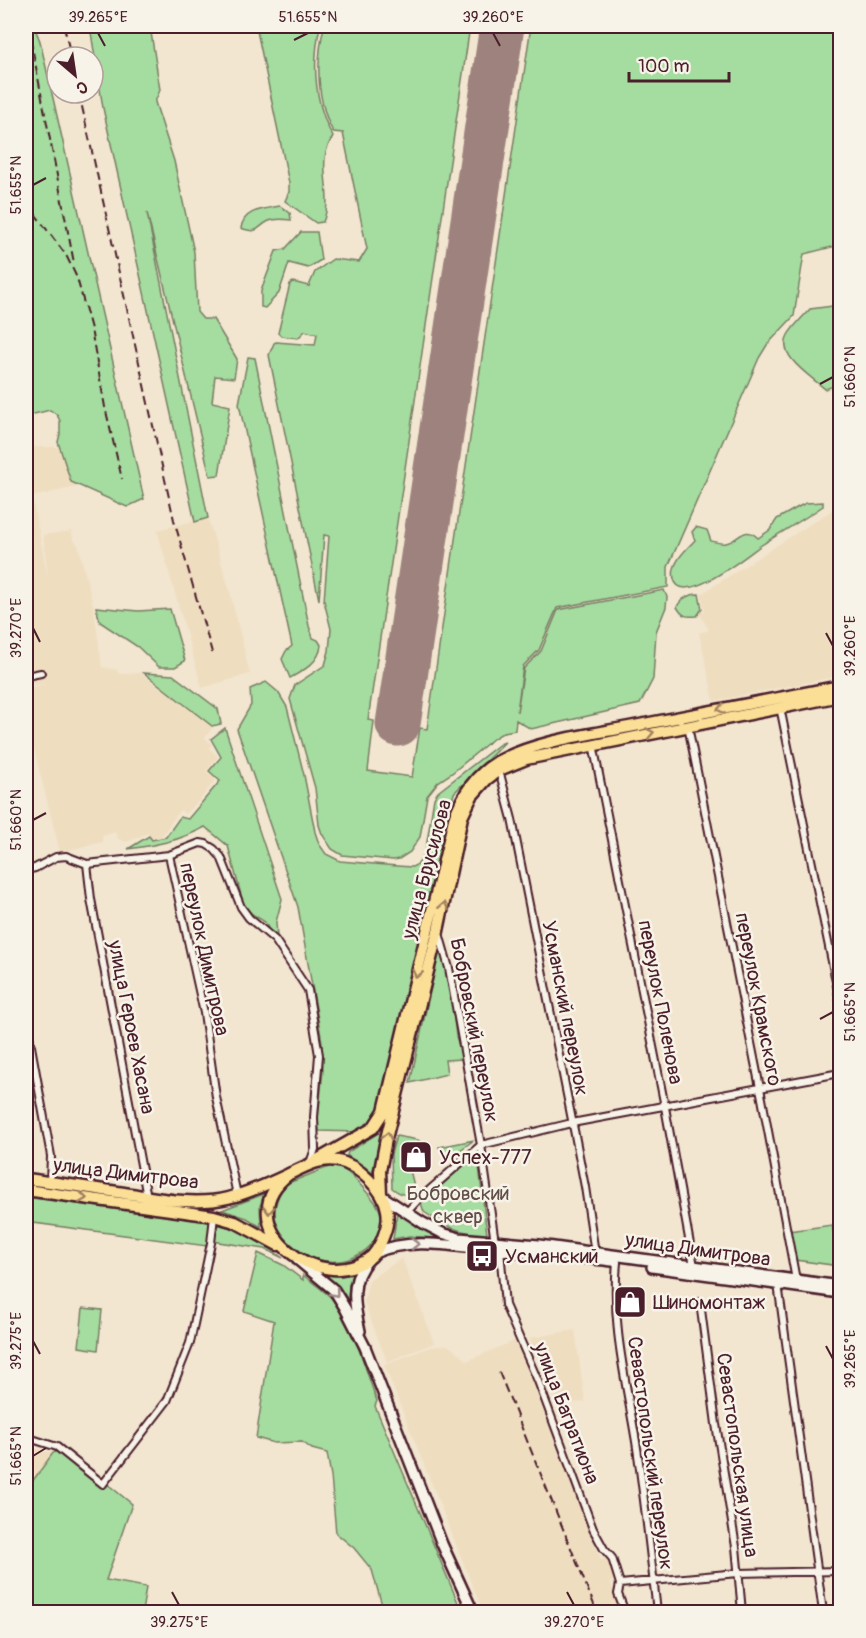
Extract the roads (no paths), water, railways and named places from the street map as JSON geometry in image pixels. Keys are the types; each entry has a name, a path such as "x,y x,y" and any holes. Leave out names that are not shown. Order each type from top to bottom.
{"main road":[{"name":"улица Брусилова","path":"309,1164 373,1128 384,1111 454,819 468,788 479,776 495,763 520,750 840,686"},
{"name":"улица Брусилова","path":"381,1195 380,1171 384,1148 438,931 462,817 472,796 487,779 498,770 526,759 840,696"},
{"name":"улица Димитрова","path":"26,1179 194,1202 218,1200 237,1195 309,1164 331,1160 345,1163 363,1175 381,1195 406,1213 442,1233 459,1238 498,1246 840,1293"},
{"name":"улица Димитрова","path":"288,1251 270,1228 268,1206 275,1188 289,1174"},
{"name":"улица Димитрова","path":"26,1190 214,1216 235,1222 310,1264 331,1268 351,1265 389,1247 412,1243 539,1245 840,1286"},
{"path":"365,1347 354,1294 360,1270 373,1255 388,1224 387,1209 381,1195"},
{"path":"288,1251 334,1290 342,1302 365,1347 434,1524 473,1612"}],"street":[{"path":"26,676 41,674"},
{"path":"780,707 840,1001"},
{"name":"переулок Крамского","path":"688,726 760,1088 795,1280"},
{"name":"переулок Поленова","path":"593,744 694,1266"},
{"name":"Усманский переулок","path":"498,770 512,819 585,1187 594,1253"},
{"path":"169,855 200,843 214,849 221,857 241,907 249,918 275,940 308,990 319,1055 314,1118 315,1149 309,1164"},
{"name":"переулок Димитрова","path":"26,870 35,868 56,856 66,856 87,864 169,855 204,1013 221,1124 237,1195"},
{"name":"улица Героев Хасана","path":"87,864 91,899 147,1197"},
{"name":"Бобровский переулок","path":"438,931 448,968 498,1246"},
{"path":"26,1019 51,1156 50,1182"},
{"path":"406,1213 480,1145 572,1123 840,1073"},
{"path":"26,1437 57,1447 102,1484 167,1401 190,1343 211,1243 214,1216"},
{"name":"улица Багратиона","path":"498,1246 505,1305 538,1381 593,1528 604,1549 612,1558 620,1584 618,1594 625,1612"},
{"name":"Севастопольский переулок","path":"617,1262 614,1290 616,1324 637,1450 657,1612"},
{"path":"778,1284 823,1612"},
{"name":"Севастопольская улица","path":"700,1302 716,1424 736,1547 742,1612"},
{"path":"620,1584 738,1573 840,1571"}],"railway":[{"path":"28,26 74,263"},
{"path":"64,26 68,45"},
{"path":"82,105 174,520 213,656"},
{"path":"26,202 66,255 77,278 91,329 105,407 122,479"},
{"path":"499,1372 597,1612"}],"place":[{"name":"Успех-777","path":"416,1157"},
{"name":"Усманский","path":"482,1256"},
{"name":"Шиномонтаж","path":"630,1302"}],"park label":[{"name":"Бобровский сквер","path":"458,1204"}]}
